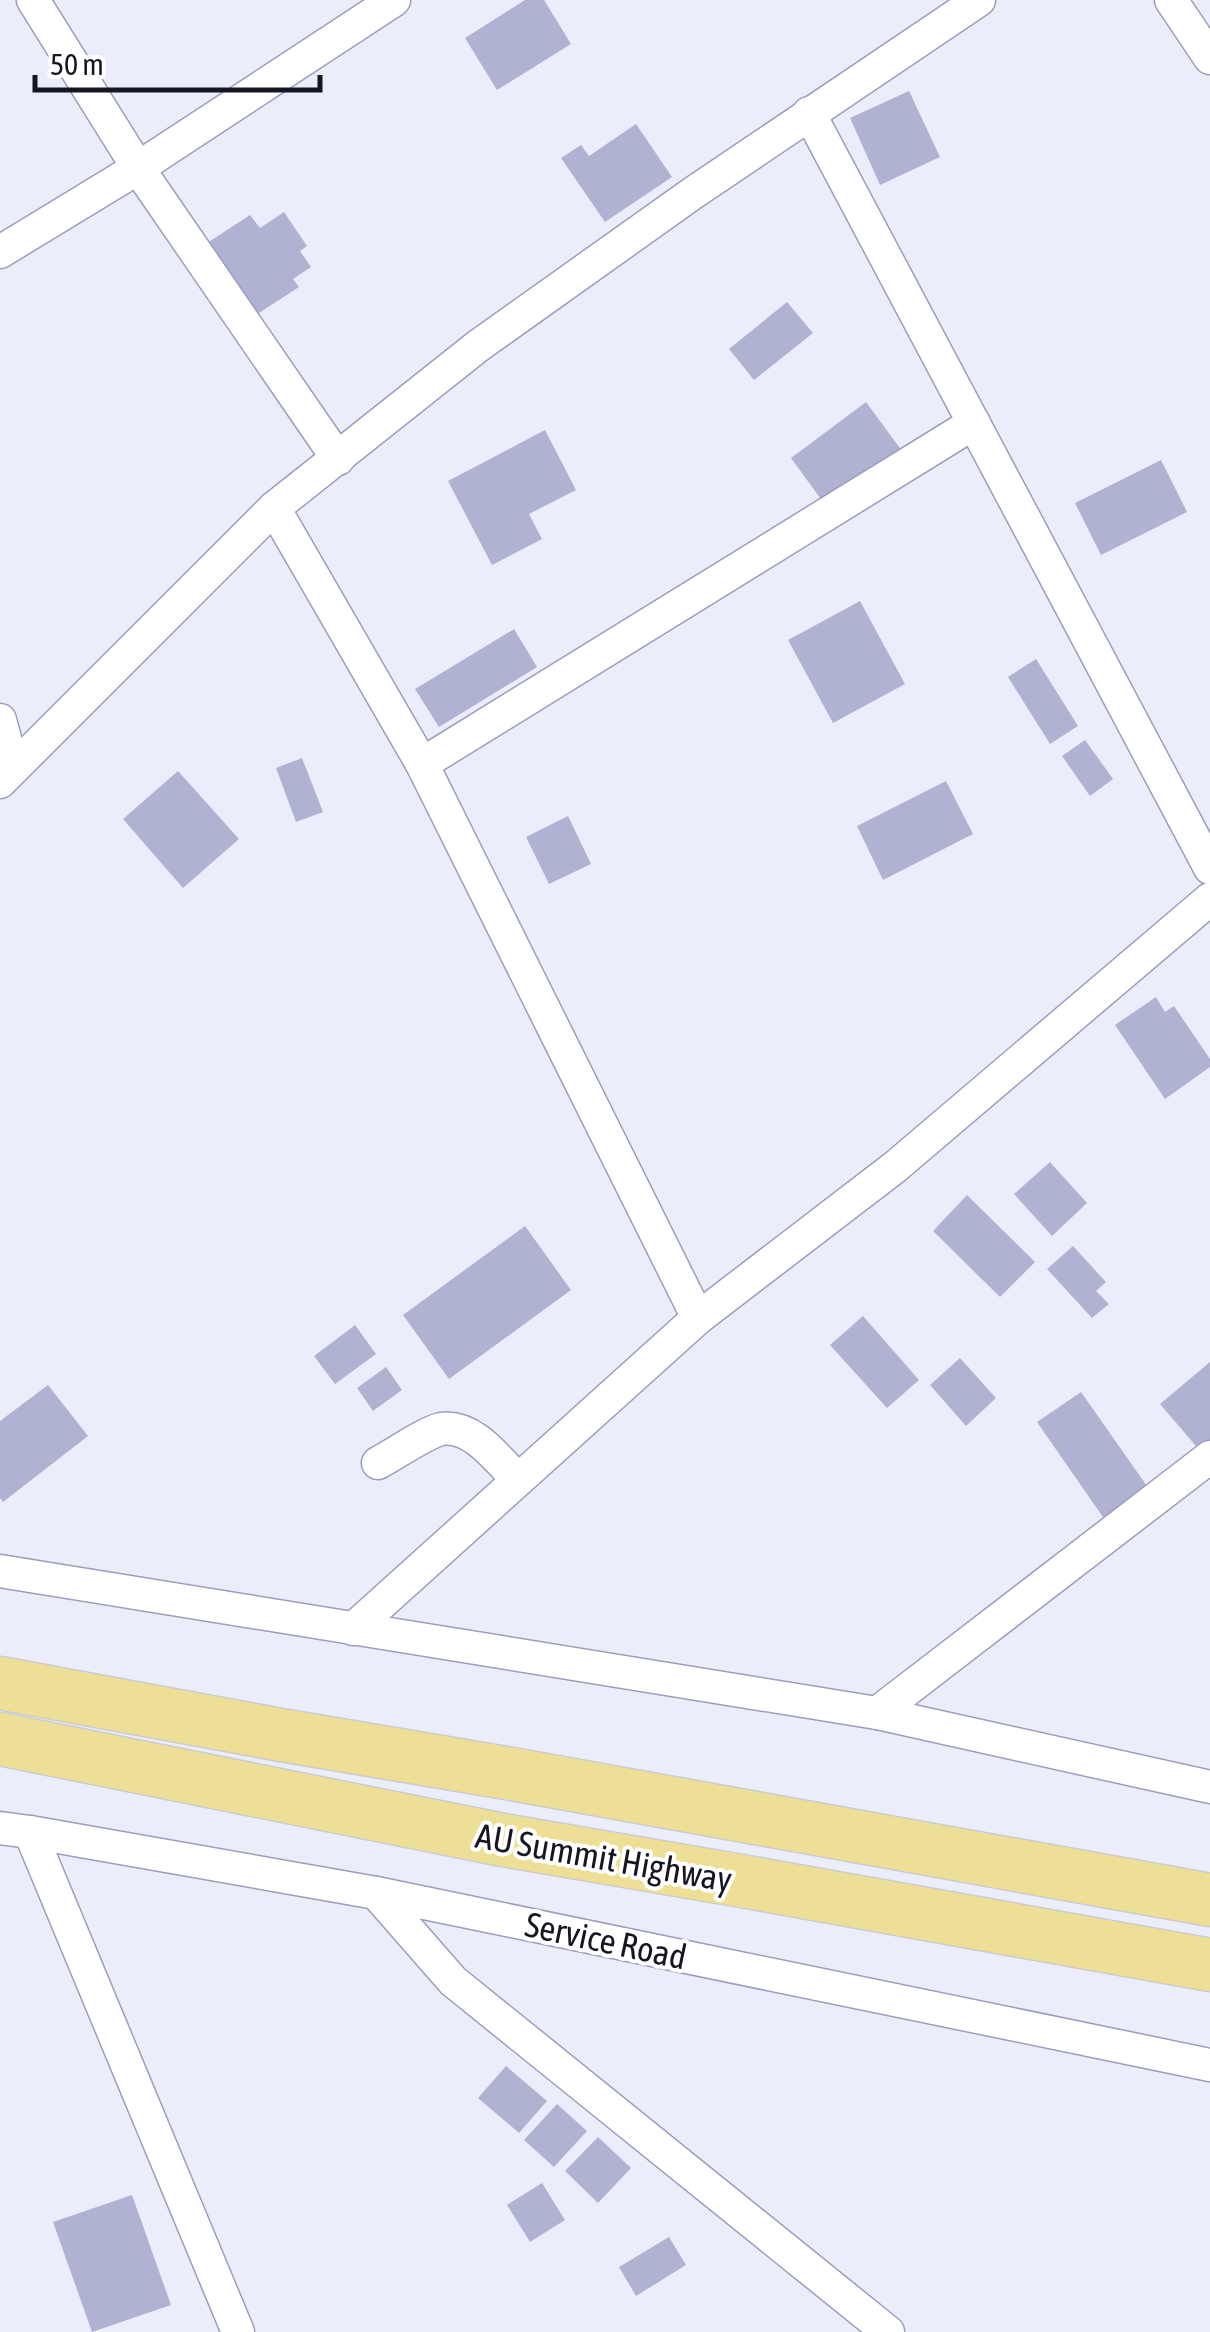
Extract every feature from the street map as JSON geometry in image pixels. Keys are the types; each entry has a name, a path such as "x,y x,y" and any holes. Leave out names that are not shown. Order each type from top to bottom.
{"main road":[{"name":"AU Summit Highway","path":"0,1683 1210,1900"},
{"name":"AU Summit Highway","path":"0,1739 503,1840 1210,1965"}],"street":[{"path":"32,0 138,168 338,459"},
{"path":"0,252 138,168 394,0"},
{"path":"7,775 274,508 478,346 978,0"},
{"path":"1172,0 1210,58"},
{"path":"810,113 1210,868"},
{"path":"422,764 974,422"},
{"path":"274,508 422,764 698,1318"},
{"path":"0,720 7,775"},
{"path":"353,1629 698,1318 895,1167 1210,899"},
{"path":"378,1463 440,1429 459,1430 480,1442 518,1480"},
{"path":"877,1713 1210,1457"},
{"path":"0,1571 877,1713 1210,1787"},
{"path":"15,1830 238,2332"},
{"name":"Service Road","path":"15,1830 376,1893 1210,2064"},
{"path":"376,1893 453,1981 888,2332"}],"building":[{"path":"525,0 544,0 571,44 497,90 465,38"},
{"path":"909,91 940,157 880,185 850,118"},
{"path":"636,124 672,177 605,222 561,158 581,145 589,156"},
{"path":"284,212 307,246 300,251 311,267 293,279 299,287 253,317 204,245 250,215 260,228"},
{"path":"787,302 813,333 754,380 729,349"},
{"path":"866,402 902,451 826,506 791,458"},
{"path":"545,430 576,490 529,514 542,539 492,565 448,481"},
{"path":"1161,460 1187,512 1101,555 1075,503"},
{"path":"860,601 905,684 833,723 788,640"},
{"path":"514,629 537,667 439,727 415,689"},
{"path":"1036,659 1078,726 1050,744 1008,677"},
{"path":"1085,740 1113,779 1090,796 1062,756"},
{"path":"302,758 323,812 296,822 276,768"},
{"path":"178,771 239,839 183,888 123,819"},
{"path":"946,781 973,834 883,880 857,826"},
{"path":"568,816 591,864 549,884 526,837"},
{"path":"1156,997 1165,1012 1174,1006 1210,1059 1210,1067 1165,1099 1115,1025"},
{"path":"1050,1162 1087,1203 1052,1236 1014,1194"},
{"path":"967,1195 1035,1262 1000,1297 933,1231"},
{"path":"525,1226 571,1290 449,1379 403,1315"},
{"path":"1073,1246 1106,1282 1096,1291 1109,1304 1092,1318 1047,1269"},
{"path":"863,1316 919,1380 887,1408 830,1345"},
{"path":"355,1325 376,1354 335,1384 314,1356"},
{"path":"960,1358 996,1398 966,1426 930,1385"},
{"path":"1210,1362 1210,1446 1202,1453 1160,1404"},
{"path":"386,1367 402,1390 373,1411 357,1388"},
{"path":"48,1385 88,1436 3,1502 0,1421"},
{"path":"1081,1392 1149,1489 1105,1520 1037,1422"},
{"path":"506,2066 547,2101 519,2133 478,2098"},
{"path":"557,2104 587,2131 554,2167 524,2140"},
{"path":"598,2137 631,2168 598,2203 565,2171"},
{"path":"542,2183 565,2220 530,2242 507,2205"},
{"path":"132,2195 171,2305 92,2332 53,2222"},
{"path":"669,2237 686,2265 636,2296 619,2267"}]}
